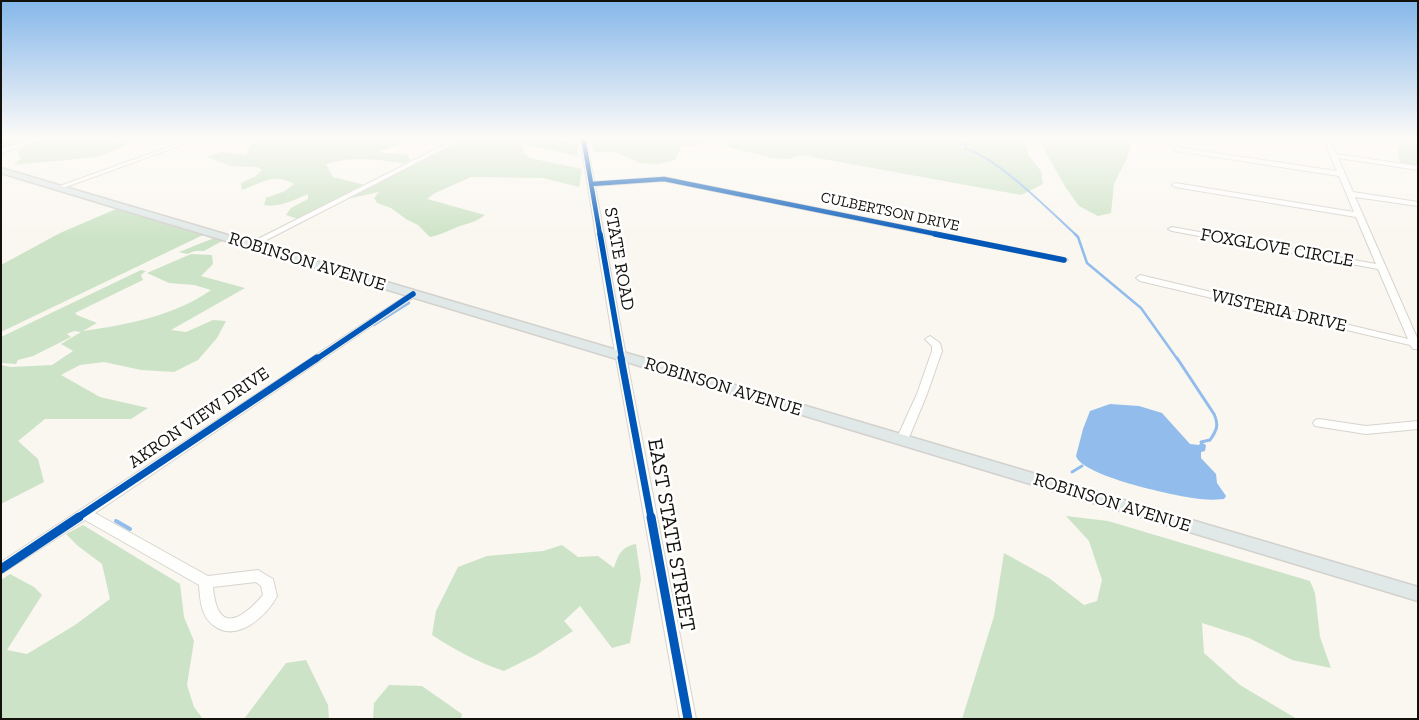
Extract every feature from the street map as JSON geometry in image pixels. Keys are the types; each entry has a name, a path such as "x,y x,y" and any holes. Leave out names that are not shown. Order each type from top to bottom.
{"main road":[{"name":"ROBINSON AVENUE","path":"3,171 1418,594"}],"street":[{"path":"61,187 107,171"},
{"path":"250,245 397,171"},
{"name":"STATE ROAD","path":"589,171 621,357"},
{"path":"1319,171 1341,174"},
{"path":"1340,171 1417,346"},
{"name":"CULBERTSON DRIVE","path":"591,184 664,179 1064,260"},
{"path":"1174,185 1359,215"},
{"path":"1350,194 1418,204"},
{"name":"FOXGLOVE CIRCLE","path":"1172,229 1381,266"},
{"name":"WISTERIA DRIVE","path":"1140,278 1417,346"},
{"name":"AKRON VIEW DRIVE","path":"1,568 413,294"},
{"path":"902,440 922,394 937,351 937,346 930,339"},
{"name":"EAST STATE STREET","path":"621,357 688,719"},
{"path":"1320,423 1366,430 1418,425"},
{"path":"84,513 206,582 258,576 268,583 270,596 250,617 231,625 223,624 216,621 211,614 206,596 206,582"}],"green space":[{"path":"261,171 330,171 333,177 365,185 298,219 286,215 291,208 308,199 308,194 281,204 264,205 266,198 285,191 294,184 281,179 274,179 242,190 241,183 256,176"},
{"path":"401,171 582,171 579,187 543,178 471,177 435,193 427,199 485,215 472,222 430,237 418,225 391,208 377,203 374,198 379,192 342,200"},
{"path":"887,171 1041,171 1043,184 1021,195"},
{"path":"1056,171 1121,171 1114,184 1111,213 1098,216 1079,206"},
{"path":"123,206 175,221 169,225 203,235 1,332 1,265 60,233"},
{"path":"214,238 224,240 204,251 195,251 187,254 179,252"},
{"path":"191,254 212,255 213,264 201,276 245,288 171,330 186,332 213,320 226,321 217,338 198,360 174,372 141,370 104,362 80,365 61,375 100,397 148,408 131,419 45,419 18,441 38,459 44,482 1,504 1,365 11,367 52,365 73,351 61,344 81,332 74,331 67,334 71,337 33,356 18,360 16,364 1,363 1,337 141,270 146,271 141,275 143,280 75,313 97,323 83,331 133,322 181,307 211,290 194,285 169,283 147,273"},
{"path":"1066,516 1108,521 1310,581 1315,593 1320,637 1331,668 1292,660 1249,638 1202,623 1204,653 1240,685 1297,719 962,719 994,616 1004,553 1049,578 1084,605 1097,601 1102,580 1089,541"},
{"path":"83,525 180,584 184,617 194,641 187,685 194,707 203,719 1,719 1,580 10,574 34,587 42,595 7,650 27,654 75,625 110,599 102,564 78,546 66,534"},
{"path":"636,544 641,579 630,643 612,648 580,606 564,621 573,631 536,655 504,671 466,655 432,635 436,611 458,567 487,556 543,551 562,545 578,557 598,556 614,568 621,552 627,547"},
{"path":"306,660 328,705 329,719 244,719 286,663"},
{"path":"389,685 422,686 462,714 461,719 373,719 374,703"}],"water":[{"path":"1110,404 1139,406 1162,413 1190,444 1199,445 1201,442 1206,445 1205,451 1201,452 1201,458 1216,474 1217,483 1226,496 1224,499 1197,499 1148,489 1094,471 1082,463 1076,456 1090,411"}],"waterway":[{"path":"1004,171 1076,235"},
{"path":"1076,235 1087,263 1141,308 1178,360"},
{"path":"374,325 409,303"},
{"path":"1177,358 1216,418 1216,430 1210,440 1201,442"},
{"path":"1072,472 1082,466"},
{"path":"116,521 130,529"}],"cycle path":[{"path":"589,171 688,719"},
{"path":"591,184 664,179 1064,260"},
{"path":"1,569 413,294"}]}
